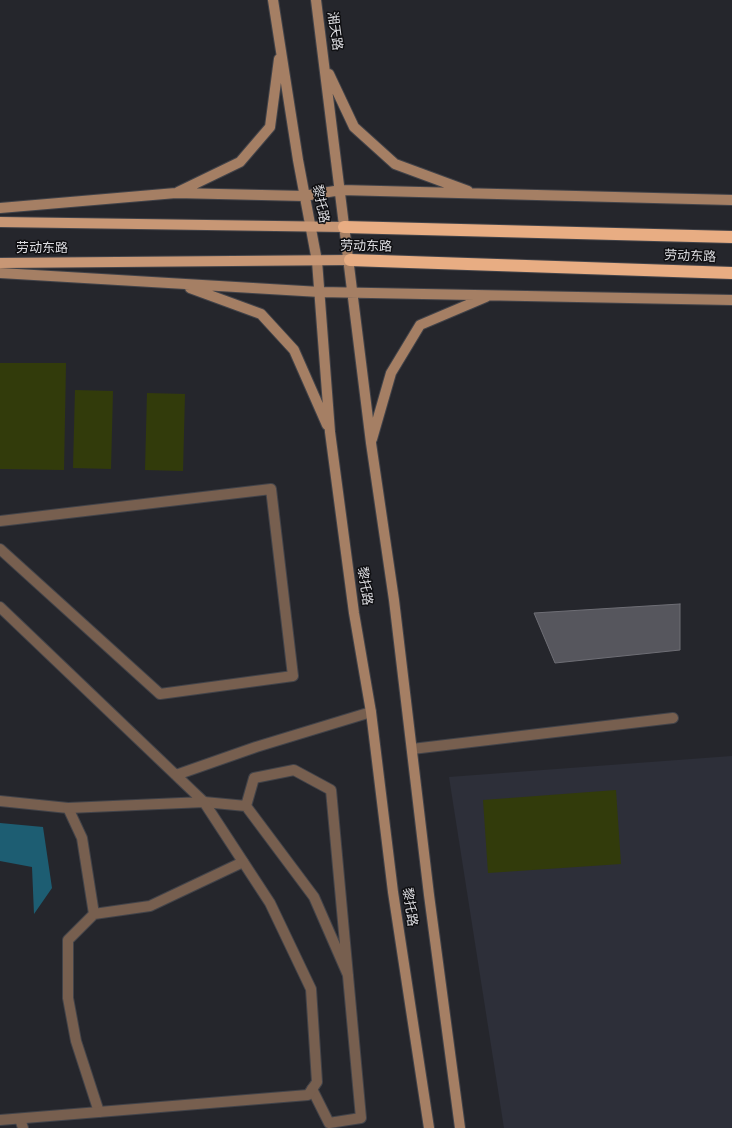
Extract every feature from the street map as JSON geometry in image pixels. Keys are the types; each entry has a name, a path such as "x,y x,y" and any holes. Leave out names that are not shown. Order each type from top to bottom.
{"highway":[{"name":"劳动东路","path":"344,227 732,237"},
{"name":"劳动东路","path":"350,260 732,272"}],"main road":[{"path":"176,193 240,162 270,127 281,47 273,0"},
{"name":"湘天路","path":"316,0 325,66"},
{"name":"黎托路","path":"281,47 304,196 317,262 330,432 354,613 372,712 393,892 429,1128"},
{"path":"325,66 354,127 395,164 478,195"},
{"name":"黎托路","path":"325,66 341,190 344,227 354,292 371,443 394,600 460,1128"},
{"path":"0,208 176,193 304,196 341,190 478,195 732,200"},
{"name":"劳动东路","path":"0,222 344,227"},
{"name":"劳动东路","path":"0,263 317,262 350,260"},
{"path":"0,273 181,285 320,292 732,300"},
{"path":"181,285 261,314 294,350 330,432"},
{"path":"371,443 392,373 420,325 490,295"}],"street":[{"path":"0,521 271,489 293,676 160,694 0,549"},
{"path":"0,607 204,802 270,903 310,989 317,1082 308,1095 99,1112 22,1123 0,1120"},
{"path":"176,774 256,747 372,712"},
{"path":"412,748 673,718"},
{"path":"246,806 254,778 294,770 331,790 361,1118 329,1125 312,1089"},
{"path":"0,801 68,808 204,802 246,806 314,897 348,975"},
{"path":"68,808 82,838 94,914"},
{"path":"99,1112 76,1041 68,998 68,940 94,914 150,906 243,862"}],"shaded area":[{"path":"732,756 732,1128 504,1128 449,777"}],"green space":[{"path":"0,363 66,363 64,470 0,469"},
{"path":"75,390 113,391 111,469 73,468"},
{"path":"147,393 185,394 183,471 145,470"},
{"path":"616,790 621,864 488,873 483,800"}],"water":[{"path":"0,823 43,827 52,888 34,914 32,867 0,861"}],"building":[{"path":"680,604 680,650 555,663 534,613"}]}
